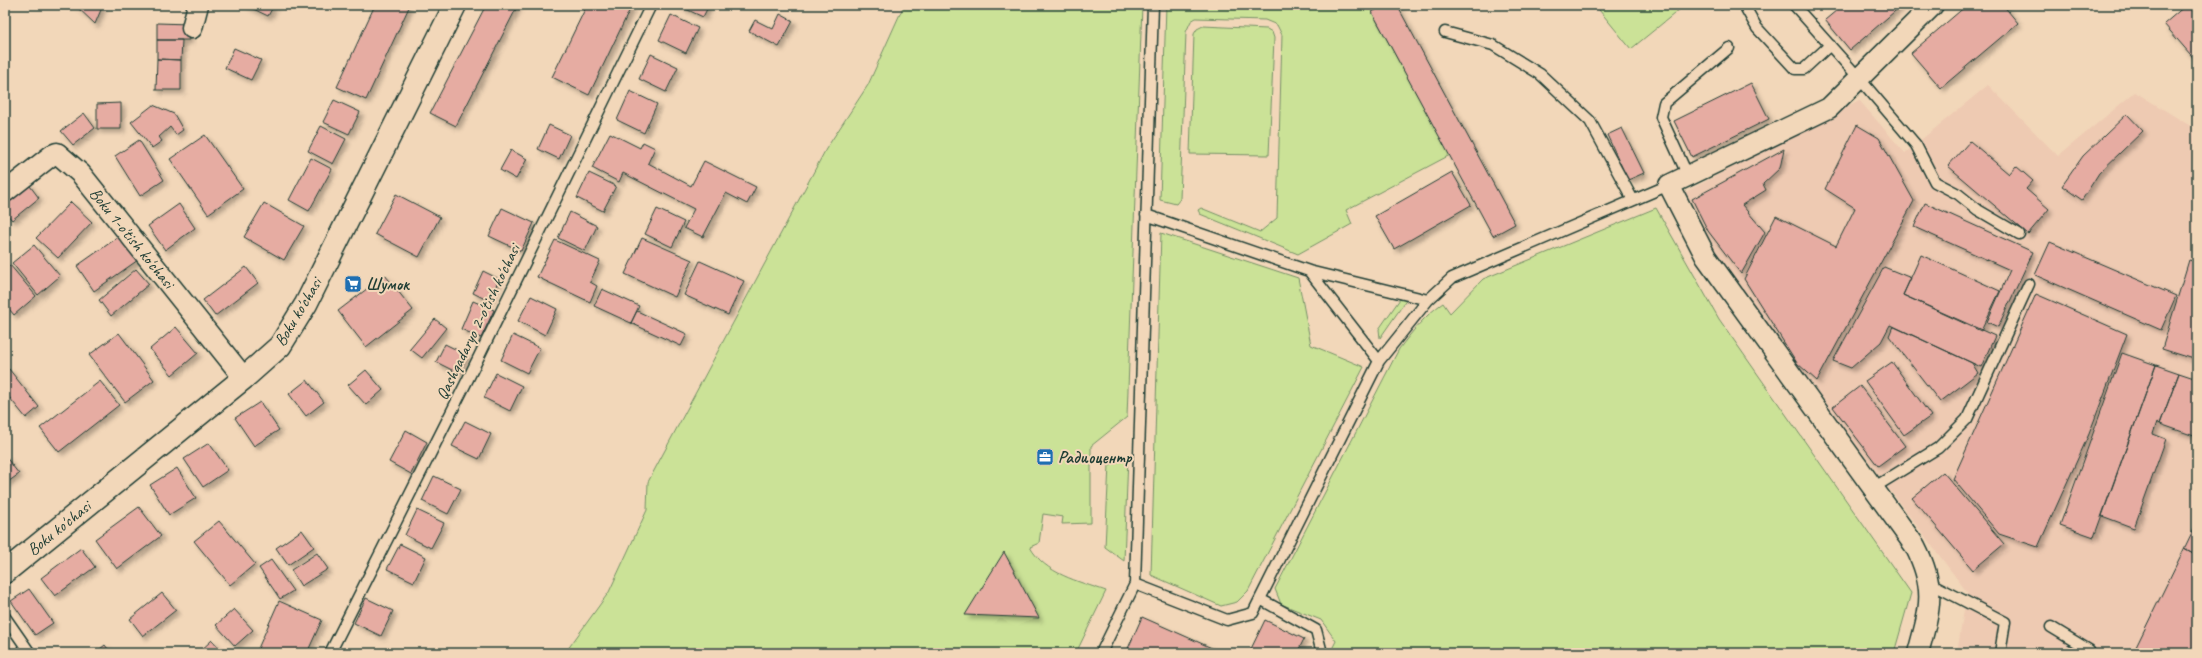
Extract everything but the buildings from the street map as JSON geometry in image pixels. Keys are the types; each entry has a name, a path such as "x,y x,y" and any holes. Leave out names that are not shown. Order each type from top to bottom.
{"street":[{"path":"192,28 198,5"},
{"name":"Boku ko'chasi","path":"5,572 244,378 280,346 302,310 455,5"},
{"path":"1918,653 1931,603 1930,583 1924,564 1915,546 1706,257 1669,185 1829,108 1933,5"},
{"name":"Boku 1-o'tish ko'chasi","path":"5,192 52,155 57,153 65,159 81,174 244,378"}],"lane":[{"name":"Qashqadaryo 2-o'tish ko'chasi","path":"330,653 467,381 651,5"},
{"path":"1101,653 1135,584 1153,5"},
{"path":"1744,5 1757,28 1795,69 1804,69 1830,45"},
{"path":"1794,5 1916,145 1935,182 1958,194 1978,210 2018,234"},
{"path":"1445,32 1493,45 1540,74 1590,121 1633,200"},
{"path":"1688,176 1661,117 1664,103 1729,48"},
{"path":"1135,584 1227,620 1253,613 1379,361 1428,300 1452,278 1669,185"},
{"path":"1146,215 1309,271 1428,300"},
{"path":"1309,271 1379,361"},
{"path":"1873,488 1938,448 1967,420 2029,284"},
{"path":"1930,583 2005,622 2000,653"},
{"path":"1260,599 1316,630 1322,653"},
{"path":"5,617 30,653"},
{"path":"2052,627 2089,650 2088,653"}],"shaded area":[{"path":"1988,85 2058,156 2135,92 2197,130 2197,653 1957,653 1967,592 1730,279 1680,195 1859,100 1905,153"}],"green space":[{"path":"904,5 1142,5 1127,417 1091,446 1091,523 1062,524 1063,517 1043,514 1039,543 1030,547 1044,564 1053,570 1074,580 1106,591 1076,653 565,653 609,592 647,510 648,482 826,149 868,85"},
{"path":"1166,5 1368,5 1450,155 1346,210 1352,224 1298,254 1200,214 1198,210 1201,208 1260,232 1277,218 1282,35 1277,25 1265,20 1196,18 1191,21 1186,32 1180,199 1176,204 1160,200"},
{"path":"1595,5 1685,5 1631,49"},
{"path":"1203,26 1267,29 1272,32 1274,38 1269,155 1190,154 1194,34 1197,29"},
{"path":"1656,208 1719,319 1911,593 1894,653 1330,653 1336,641 1321,620 1281,604 1275,589 1399,349 1419,324 1436,308 1443,303 1450,313 1483,279"},
{"path":"1161,233 1298,278 1311,345 1364,367 1248,591 1237,602 1221,606 1151,575"},
{"path":"1400,299 1407,299 1380,338 1379,329"},
{"path":"1128,457 1124,561 1105,547 1109,465"}],"place":[{"name":"Шумок","path":"353,284"},
{"name":"Радиоцентр","path":"1045,457"}]}
